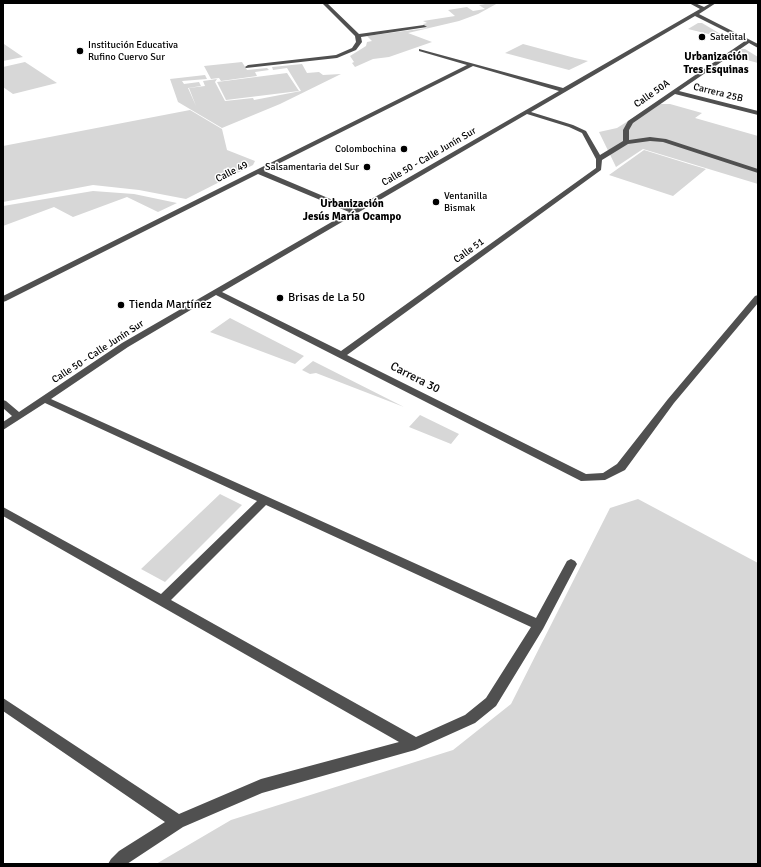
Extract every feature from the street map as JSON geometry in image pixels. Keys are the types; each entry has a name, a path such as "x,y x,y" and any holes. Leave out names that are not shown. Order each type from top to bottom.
{"street":[{"path":"248,66 337,56 348,53 358,45 357,36 324,3"},
{"path":"691,3 704,9"},
{"name":"Calle 50 - Calle Junín Sur","path":"3,427 125,345 714,3"},
{"path":"696,14 758,46"},
{"path":"357,36 424,26"},
{"name":"Calle 50A","path":"626,142 626,130 630,122 749,41"},
{"path":"421,50 563,90"},
{"name":"Calle 49","path":"3,299 471,65"},
{"name":"Carrera 25B","path":"674,92 758,113"},
{"path":"526,112 571,126 584,132 599,159 626,142 650,139 664,140 758,171"},
{"name":"Calle 51","path":"341,355 599,169 599,159"},
{"path":"257,171 355,212"},
{"name":"Carrera 30","path":"216,292 585,478 605,476 621,467 671,401 758,298"},
{"path":"43,399 538,625"},
{"path":"3,403 18,416"},
{"path":"163,600 265,500"},
{"path":"3,511 163,600 415,744"},
{"path":"116,864 124,856 178,822 261,786 415,744 470,719 491,702 538,625 571,564"},
{"path":"3,704 178,822"}],"shaded area":[{"path":"483,3 498,3 478,14 459,21 408,33 432,42 389,57 373,59 355,67 352,63 354,62 350,56 366,46 367,42 372,41 367,36 427,28 423,24 427,23 423,21 455,16 448,10 467,7 473,11 485,9 479,5 485,4"},
{"path":"698,23 702,23 729,39 688,29"},
{"path":"4,44 23,57 3,61"},
{"path":"523,44 588,61 569,70 505,53"},
{"path":"742,49 745,49 758,57 758,63 732,56"},
{"path":"25,62 57,83 13,94 3,87 3,67"},
{"path":"242,62 247,70 267,68 269,70 255,72 257,76 221,81 219,78 211,79 204,66"},
{"path":"302,64 307,73 319,72 323,75 341,74 280,104 222,128 178,102 170,79 205,75 207,79 182,81 184,84 199,82 201,86 188,88 196,106 189,88 205,86 203,81 217,79 215,82 225,101 253,98 254,100 301,91 287,68 273,70 272,67"},
{"path":"287,73 299,91 226,100 217,82"},
{"path":"655,104 670,104 702,113 695,118 758,136 758,184 643,149 616,167 599,132 617,128"},
{"path":"190,110 222,129 227,150 255,161 253,165 186,199 139,190 93,185 3,202 3,146"},
{"path":"644,150 706,169 673,196 609,175"},
{"path":"93,191 134,194 177,203 158,212 127,197 73,217 54,207 3,226 3,206"},
{"path":"230,318 304,356 295,364 210,332"},
{"path":"313,361 404,407 316,373 310,374 302,370"},
{"path":"420,415 459,434 451,444 409,427"},
{"path":"220,494 242,505 165,582 141,569"},
{"path":"638,499 758,563 758,864 156,864 231,820 453,750 511,704 610,508"}],"place":[{"name":"Satelital","path":"702,37"},
{"name":"Institución Educativa Rufino Cuervo Sur","path":"80,51"},
{"name":"Colombochina","path":"404,149"},
{"name":"Salsamentaria del Sur","path":"367,167"},
{"name":"Ventanilla Bismak","path":"436,202"},
{"name":"Brisas de La 50","path":"280,298"},
{"name":"Tienda Martínez","path":"121,305"}],"district":[{"name":"Urbanización Tres Esquinas","path":"716,63"},
{"name":"Urbanización Jesús María Ocampo","path":"352,210"}]}
